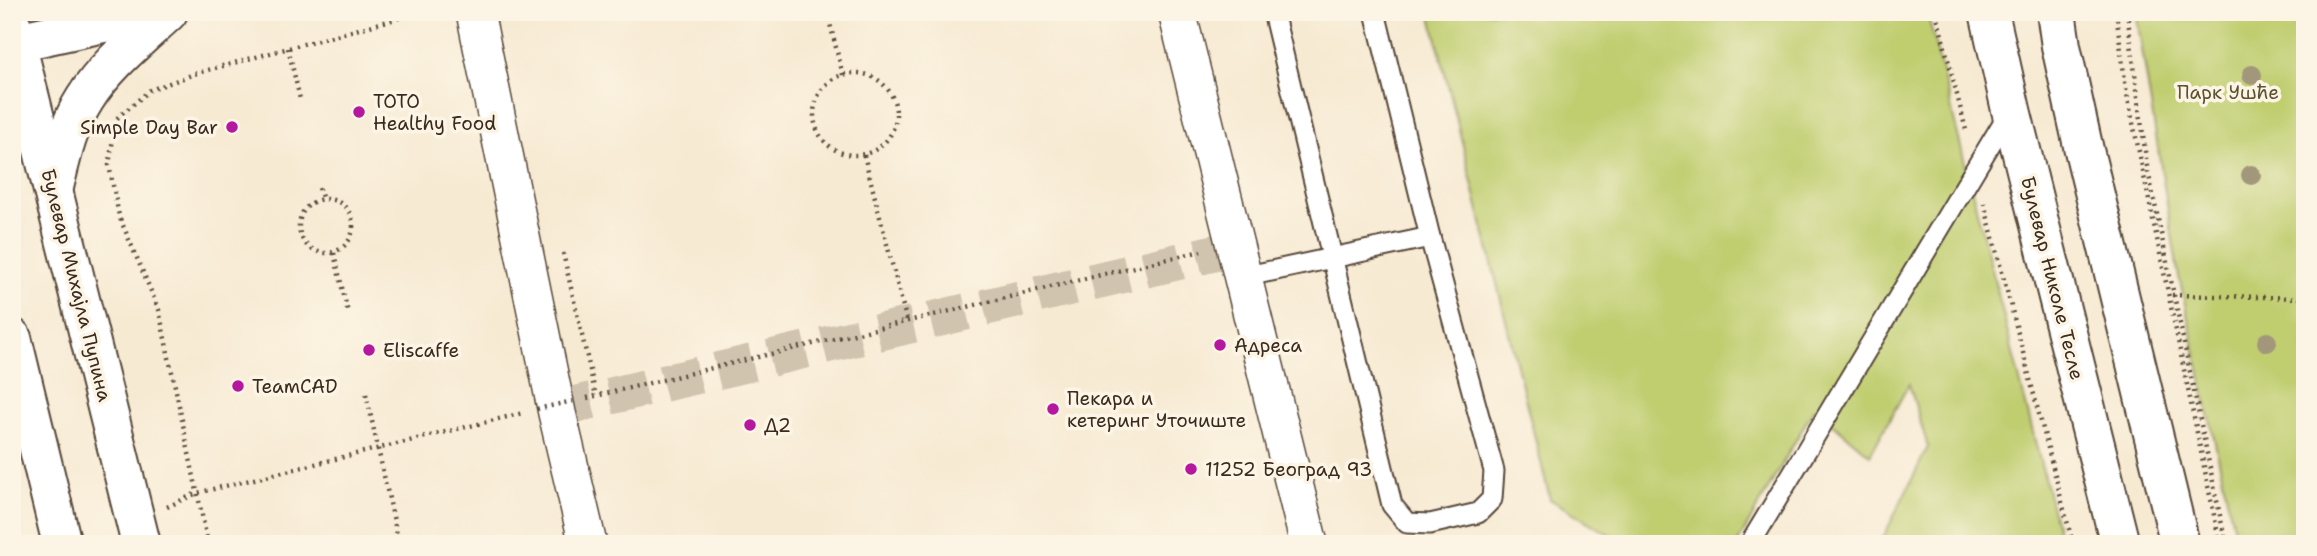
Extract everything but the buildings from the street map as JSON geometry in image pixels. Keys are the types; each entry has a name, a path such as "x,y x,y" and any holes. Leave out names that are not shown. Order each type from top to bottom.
{"main road":[{"path":"14,37 154,12"},
{"path":"53,189 64,146 84,100 117,59 168,12"},
{"name":"Булевар Николе Тесле","path":"1989,12 2120,544"},
{"path":"2056,12 2083,146 2180,544"},
{"name":"Булевар Михајла Пупина","path":"14,37 141,544"},
{"path":"12,338 62,544"}],"street":[{"path":"475,12 557,413 588,544"},
{"path":"1177,12 1309,544"}],"lane":[{"path":"1273,12 1392,505 1407,523 1430,524 1478,513 1492,499 1494,471 1430,237 1375,12"},
{"path":"1750,544 2011,110"},
{"path":"1243,277 1430,237"}],"path":[{"path":"208,544 159,310 120,216 109,165 116,119 150,90 197,73 421,12"},
{"path":"827,12 843,75"},
{"path":"1936,12 2073,544"},
{"path":"2116,12 2126,89 2226,544"},
{"path":"2127,12 2147,166 2220,544"},
{"path":"288,48 300,99"},
{"path":"860,73 873,77 884,85 896,108 892,134 884,144 864,155 848,156 834,151 815,129 815,101 827,84 843,75 860,73"},
{"path":"864,155 907,322"},
{"path":"319,188 322,198"},
{"path":"322,198 341,203 353,219 350,240 334,253 311,250 298,232 302,209 322,198"},
{"path":"197,493 537,409 1200,252 1205,246"},
{"path":"334,253 348,313"},
{"path":"2171,295 2305,298"},
{"path":"366,394 399,544"}],"green space":[{"path":"1430,12 1927,12 2061,544 1880,544 1928,447 1909,384 1870,455 1814,408 1737,544 1625,544 1550,499"},
{"name":"Парк Ушће","path":"2136,12 2305,12 2305,544 2237,544 2178,272"}],"tunnel":[{"path":"556,409 1235,248"}],"place":[{"name":"TOTO Healthy Food","path":"359,112"},
{"name":"Simple Day Bar","path":"232,127"},
{"name":"Адреса","path":"1220,345"},
{"name":"Eliscaffe","path":"369,350"},
{"name":"TeamCAD","path":"238,386"},
{"name":"Пекара и кетеринг Уточиште","path":"1053,409"},
{"name":"Д2","path":"750,425"},
{"name":"11252 Београд 93","path":"1191,469"}]}
